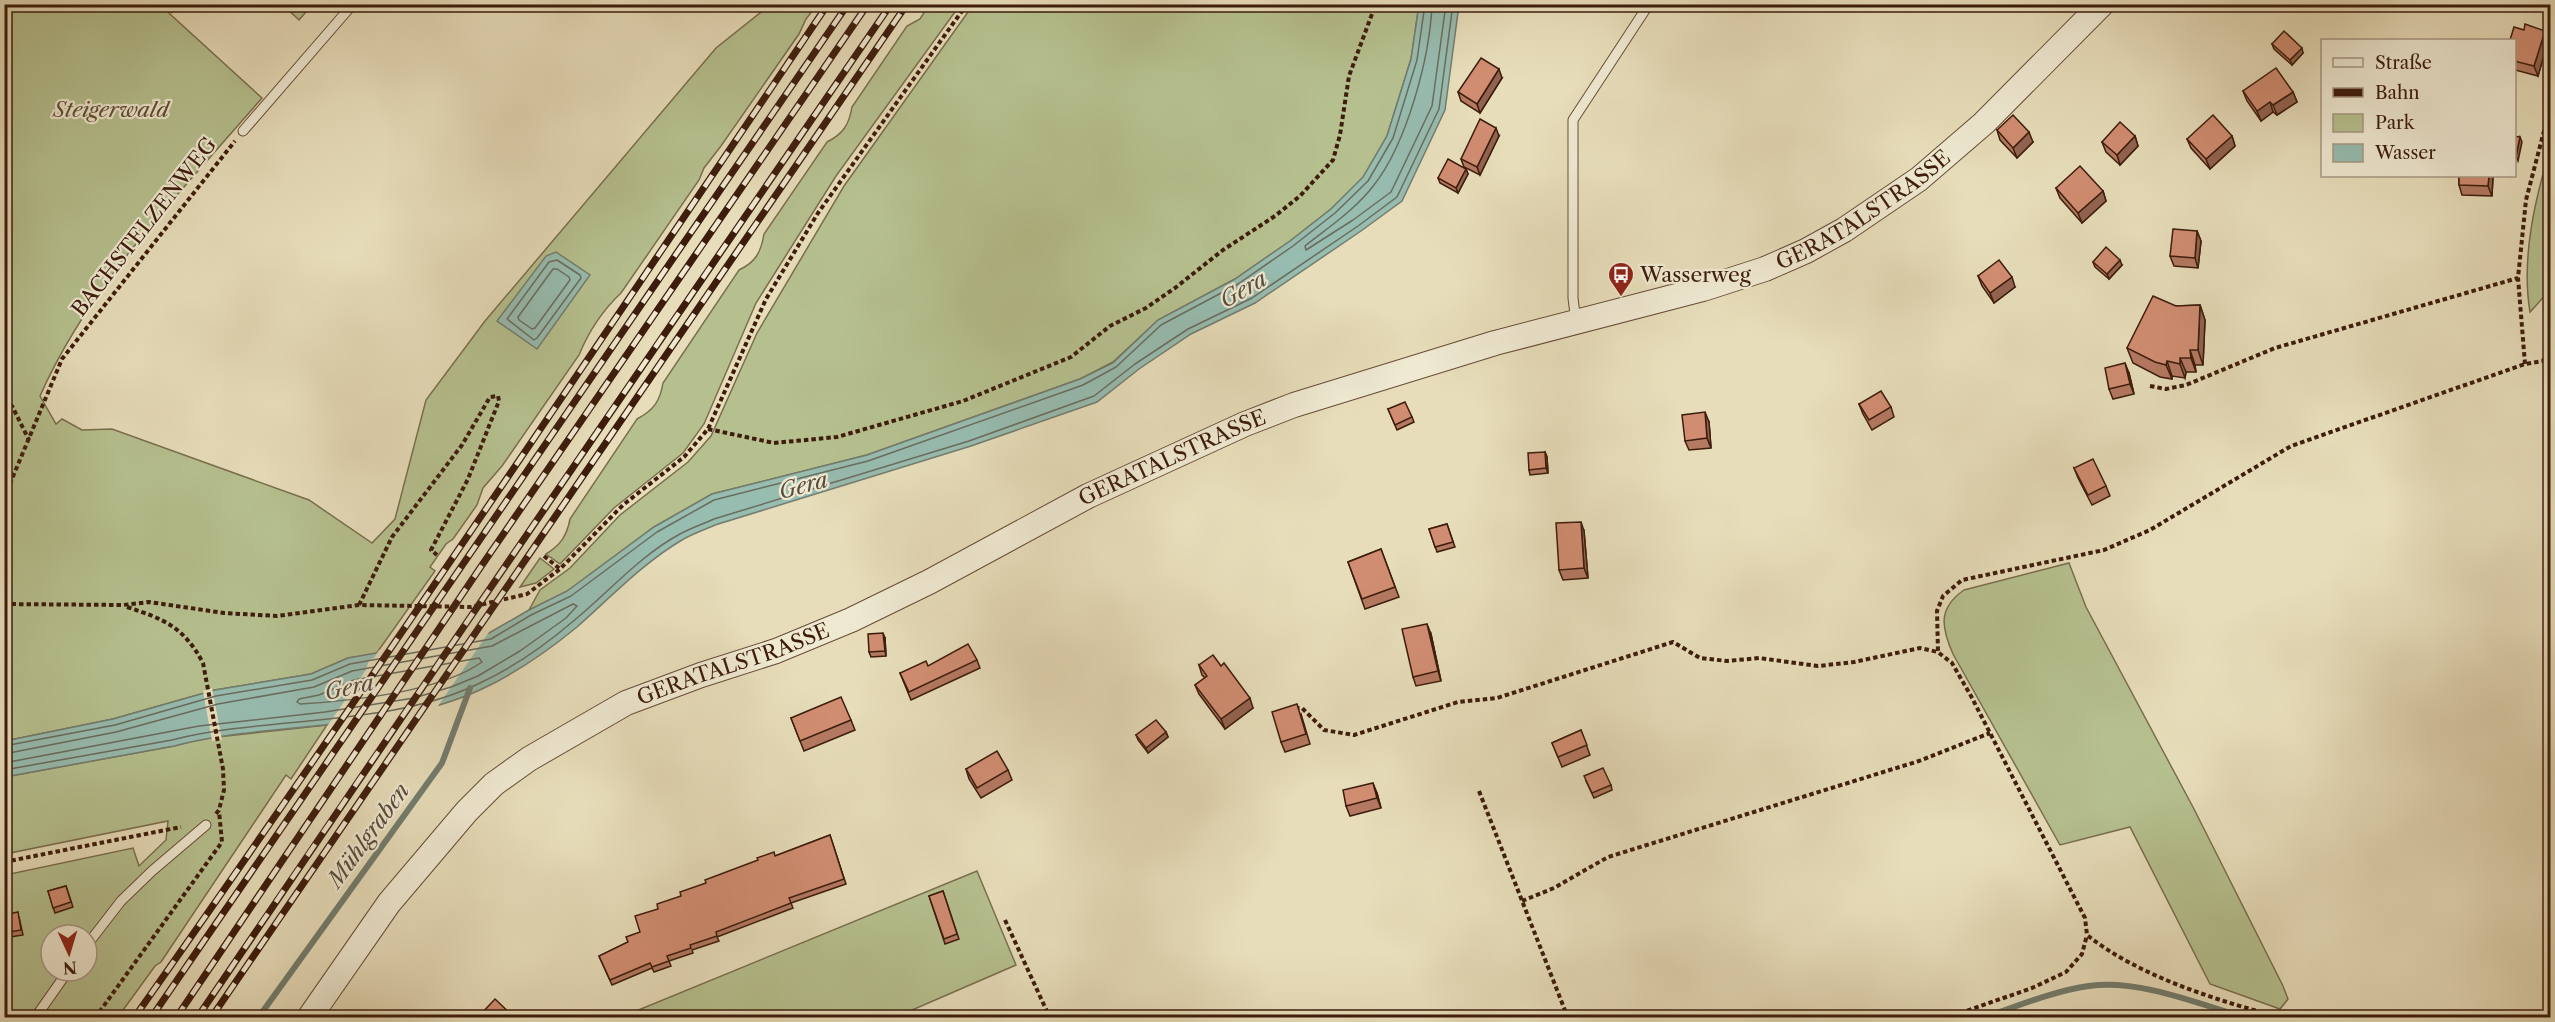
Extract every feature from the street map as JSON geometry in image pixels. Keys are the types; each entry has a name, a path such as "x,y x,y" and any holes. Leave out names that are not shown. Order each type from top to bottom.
{"street":[{"name":"GERATALSTRASSE","path":"309,1017 388,903 466,811 495,784 529,759 626,703 701,675 776,651 851,620 929,582 1088,496 1245,424 1294,405 1473,350 1703,289 1765,269 1806,251 1844,230 1919,179 1984,123 2102,4"}],"lane":[{"name":"BACHSTELZENWEG","path":"243,131 353,4"},
{"path":"1576,322 1573,298 1573,120 1649,4"},
{"path":"99,929 121,901 152,871 207,825"},
{"path":"35,1017 59,983"}],"path":[{"path":"4,603 123,606 149,602 224,613 277,616 359,605 471,607 527,594 560,569 623,505 684,457 708,429 766,299 818,213 967,4"},
{"path":"708,429 774,443 837,437 963,401 1071,357 1110,326 1165,295 1223,250 1275,216 1300,196 1333,160 1340,135 1349,76 1372,14 1371,4"},
{"path":"2525,364 2518,278 2526,200 2550,108"},
{"name":"BACHSTELZENWEG","path":"4,498 62,359 243,131"},
{"path":"2150,386 2166,389 2186,385 2275,348 2518,278"},
{"path":"1938,652 1938,611 1943,596 1962,580 2104,550 2150,530 2292,446 2525,364 2543,361 2550,347"},
{"path":"359,605 392,537 462,446 490,397 498,396 498,405 468,479 431,550 437,555"},
{"path":"4,400 12,406 29,441"},
{"path":"544,556 560,569"},
{"path":"95,1017 222,842 219,810 224,790 223,769 203,663 181,631 161,618 123,606"},
{"path":"1287,708 1302,708 1324,730 1354,735 1458,702 1497,698 1673,642 1700,658 1727,661 1759,658 1818,666 1854,662 1920,648 1938,652 1952,663 1990,733 2085,918 2087,935 2082,954 2066,972 2032,988 1946,1017"},
{"path":"1522,901 1554,888 1608,857 1879,771 1918,761 1990,733"},
{"path":"1479,791 1568,1017"},
{"path":"4,862 124,836 184,826 207,825 219,810"},
{"path":"1005,920 1050,1017"},
{"path":"2087,935 2108,951 2201,993 2246,1008 2284,1017"}],"green space":[{"name":"Steigerwald","path":"5,5 160,5 262,98 140,239 85,314 40,396 56,424 62,419 82,430 112,429 309,500 372,543 395,519 426,400 485,321 716,48 770,5 817,5 621,293 597,322 579,355 502,466 483,488 477,505 430,567 435,571 376,654 348,658 311,674 215,690 113,719 5,741"},
{"path":"283,5 312,5 299,20"},
{"path":"929,5 960,5 836,176 756,303 704,424 683,453 614,508 560,564 546,554 562,539 570,519 637,419 655,404 663,383 739,270 750,264 757,256 764,234 827,142 844,128 852,107 907,26 920,19"},
{"path":"973,5 1419,5 1411,59 1387,136 1364,177 1331,209 1290,241 1235,279 1158,320 1113,362 1080,379 867,455 712,494 654,527 567,592 529,610 540,590 570,568 620,515 688,462 711,436 757,333 844,186"},
{"path":"2550,149 2550,290 2530,312 2528,250 2539,188"},
{"path":"540,558 554,569 536,583 520,587"},
{"path":"2069,563 2086,607 2194,809 2283,986 2288,999 2280,1009 2210,984 2130,827 2060,845 1953,654 1946,635 1944,619 1950,604 1964,590"},
{"path":"327,725 291,779 286,775 161,962 155,966 118,1017 5,1017 5,875 133,848 139,866 166,840 168,821 5,854 4,777 174,746 200,739"},
{"path":"977,871 1016,965 896,1017 619,1018"}],"water":[{"name":"Gera","path":"1419,5 1459,5 1445,110 1402,201 1255,303 1191,334 1139,369 1097,402 971,446 715,525 690,536 654,559 577,627 543,653 494,683 445,703 368,720 212,738 5,777 5,741 113,719 215,690 311,674 348,658 489,633 567,591 654,527 712,494 867,455 1080,379 1113,363 1158,320 1235,279 1290,241 1331,209 1363,177 1387,136 1411,59"},
{"path":"556,252 590,275 537,349 497,321 546,256"}],"pier":[{"path":"491,629 436,709 326,728 366,670 369,660 374,658 379,650"},
{"path":"212,688 222,740 212,741 203,691"}],"building":[{"path":"2525,24 2545,31 2534,66 2516,62 2516,39 2510,39 2514,27 2524,30"},
{"path":"2284,31 2302,48 2290,60 2272,44"},
{"path":"1481,58 1499,69 1477,104 1458,92"},
{"path":"2276,68 2293,92 2273,105 2270,102 2257,111 2243,91"},
{"path":"2013,115 2029,132 2013,148 1997,130"},
{"path":"2213,115 2232,136 2206,159 2187,139"},
{"path":"1480,119 1496,128 1477,167 1461,159"},
{"path":"2120,122 2135,136 2117,155 2102,142"},
{"path":"2516,136 2520,137 2516,156"},
{"path":"1448,159 1466,169 1456,188 1438,178"},
{"path":"2080,166 2103,191 2078,213 2056,188"},
{"path":"2459,177 2489,177 2488,186 2459,185"},
{"path":"2173,229 2197,231 2195,258 2170,256"},
{"path":"2106,247 2120,260 2107,274 2093,262"},
{"path":"1999,260 2012,277 1990,293 1978,276"},
{"path":"2153,296 2176,306 2200,305 2198,350 2190,350 2191,358 2180,358 2180,364 2167,361 2166,365 2155,362 2127,348"},
{"path":"2125,363 2130,384 2109,389 2105,368"},
{"path":"1881,391 1891,407 1869,420 1859,404"},
{"path":"1405,402 1412,417 1395,425 1388,409"},
{"path":"1705,412 1707,438 1685,441 1682,415"},
{"path":"1545,452 1546,468 1529,470 1528,453"},
{"path":"2093,459 2106,486 2088,495 2074,468"},
{"path":"1581,522 1584,568 1559,570 1556,523"},
{"path":"1447,524 1453,542 1435,547 1429,529"},
{"path":"1381,549 1395,587 1362,599 1348,562"},
{"path":"1427,624 1438,671 1413,677 1402,629"},
{"path":"883,633 885,651 869,652 868,634"},
{"path":"968,644 977,660 909,692 900,673 926,661 928,666"},
{"path":"1213,655 1221,666 1224,663 1250,698 1221,719 1195,685 1207,676 1199,665"},
{"path":"841,697 851,720 800,741 791,718"},
{"path":"1297,704 1306,734 1281,742 1272,712"},
{"path":"1156,720 1166,732 1146,748 1136,735"},
{"path":"1581,730 1587,745 1558,757 1552,743"},
{"path":"997,751 1008,770 977,788 966,769"},
{"path":"1603,768 1611,785 1592,793 1584,776"},
{"path":"1373,783 1377,798 1346,806 1343,790"},
{"path":"830,835 844,879 789,898 791,903 716,932 717,936 667,956 669,961 652,967 650,963 610,980 599,956 628,942 626,937 640,932 635,916 658,909 657,904 681,896 680,892 706,883 705,880 758,860 757,858 774,852 775,856"},
{"path":"66,886 71,902 53,908 48,891"},
{"path":"943,891 957,934 944,939 929,896"},
{"path":"18,912 21,930 4,933 4,915"},
{"path":"495,999 514,1017 478,1017"}],"waterway":[{"name":"Mühlgraben","path":"258,1018 442,763 470,688"},
{"path":"1983,1018 2062,991 2108,985 2128,986 2169,994 2246,1018"}],"railway":[{"path":"134,1018 397,639 828,4"},
{"path":"151,1018 848,4"},
{"path":"176,1018 480,568 868,4"},
{"path":"197,1018 891,4"},
{"path":"211,1018 907,4"}],"place":[{"name":"Wasserweg","path":"1621,298"}]}
